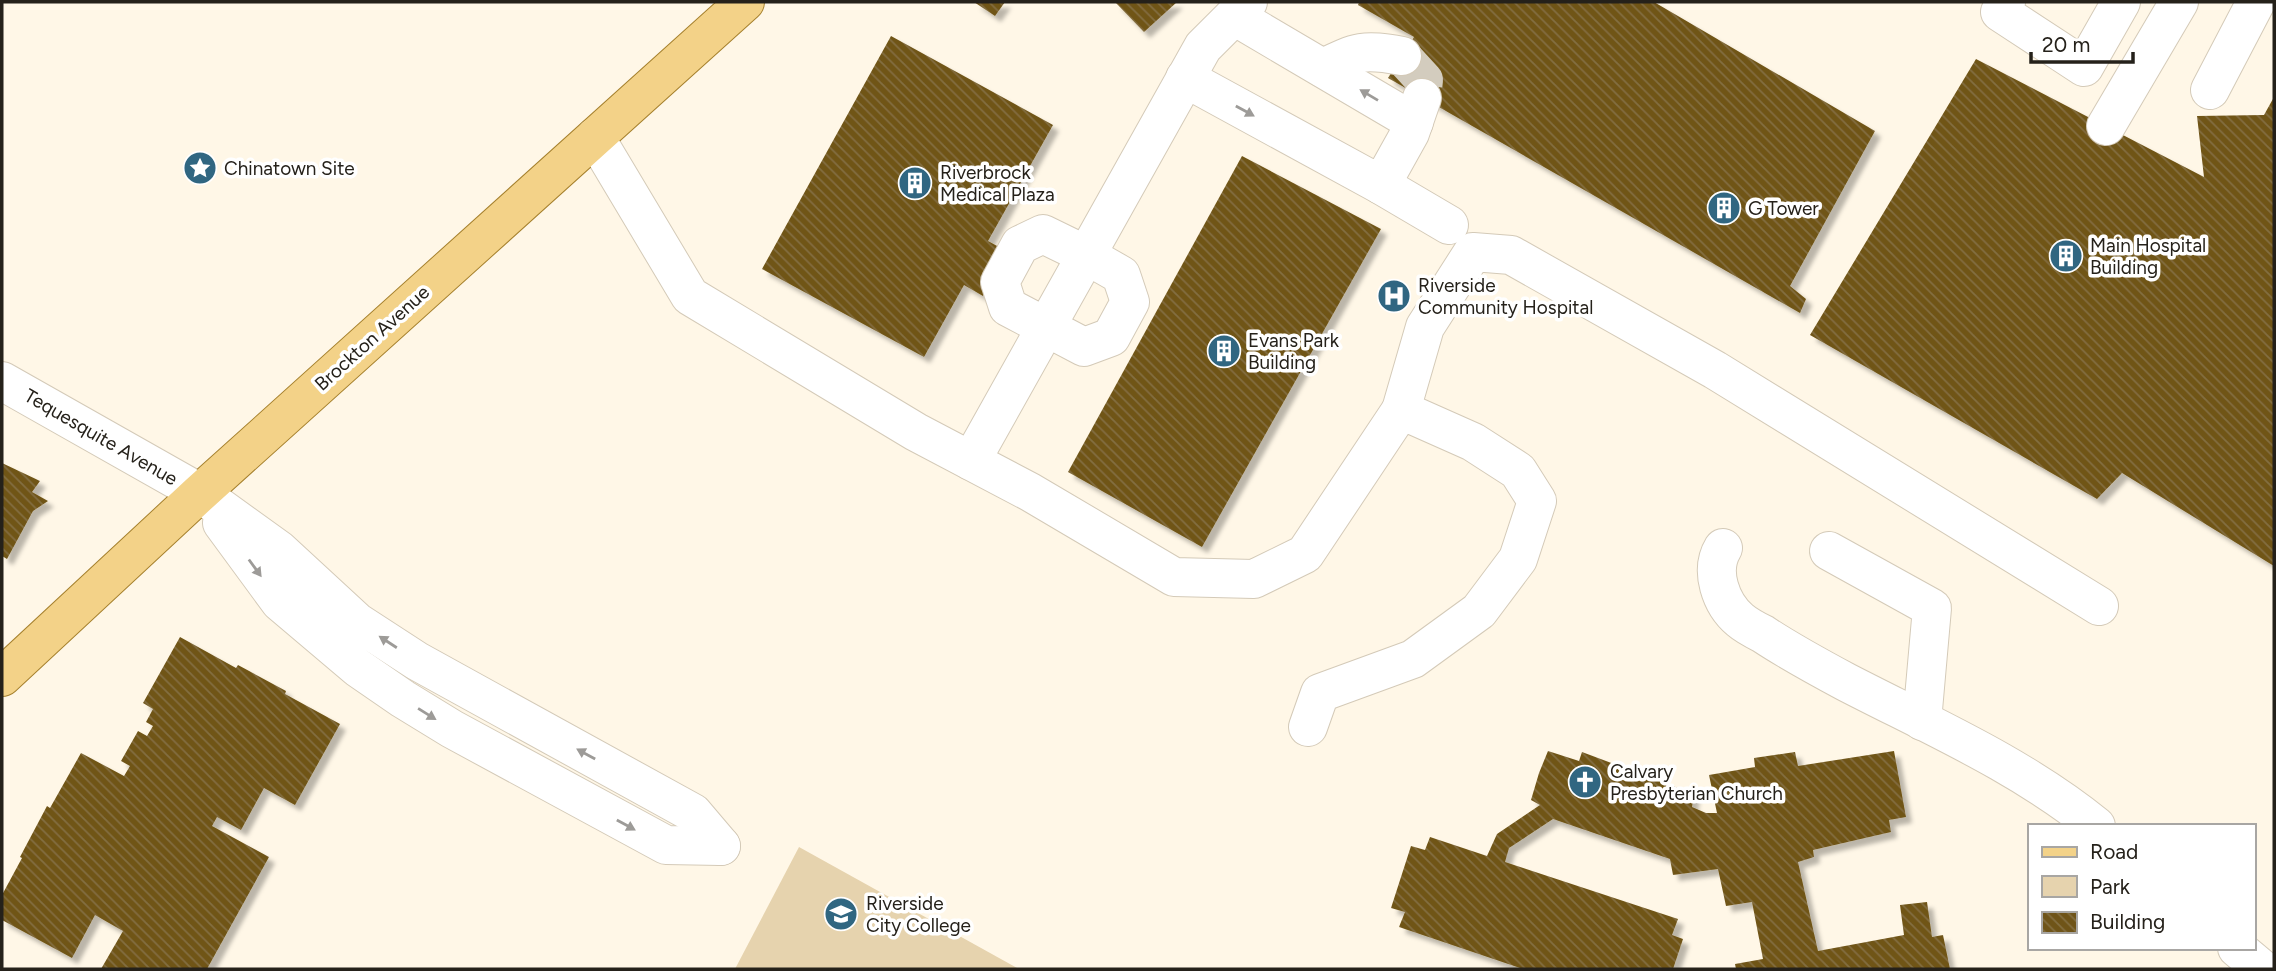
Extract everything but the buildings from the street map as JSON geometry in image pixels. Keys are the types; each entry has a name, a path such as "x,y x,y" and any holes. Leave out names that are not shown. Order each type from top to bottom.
{"main road":[{"name":"Brockton Avenue","path":"2,677 200,493 745,2"}],"street":[{"path":"1997,5 2084,67 2121,2"},
{"path":"2106,127 2179,2"},
{"path":"2210,90 2256,2"},
{"path":"971,460 1203,47 1241,9 1323,68 1418,110 1381,185"},
{"path":"1323,68 1362,51 1402,56"},
{"path":"1185,78 1449,225"},
{"path":"595,137 690,296 916,432 1030,492 1174,577 1254,579 1305,554 1401,410 1425,327 1473,252 1511,255 1715,370 2099,606"},
{"path":"1044,234 1086,255 1121,275 1129,302 1111,337 1084,346 1008,307 1000,282 1020,245 1044,234"},
{"name":"Tequesquite Avenue","path":"2,381 200,493 279,550 357,622 417,661 693,813 721,846 666,845 452,729 358,668 280,602 200,493"},
{"path":"1308,727 1320,693 1413,659 1479,611 1518,559 1537,501 1518,471 1473,442 1401,410"},
{"path":"1723,548 1717,573 1721,595 1739,619 1792,653 1982,752 2056,794 2094,824"},
{"path":"1829,551 1932,608 1922,721"},
{"path":"2240,950 2264,969 2274,959"}],"green space":[{"name":"Riverside City College","path":"799,847 1019,969 735,969"}],"tunnel":[{"path":"1402,56 1424,80 1422,98"}],"place":[{"name":"Chinatown Site","path":"200,168"},
{"name":"Riverbrock Medical Plaza","path":"915,183"},
{"name":"G Tower","path":"1724,208"},
{"name":"Main Hospital Building","path":"2066,256"},
{"name":"Riverside Community Hospital","path":"1394,296"},
{"name":"Evans Park Building","path":"1224,351"},
{"name":"Calvary Presbyterian Church","path":"1585,782"},
{"name":"Riverside City College","path":"841,914"}]}
